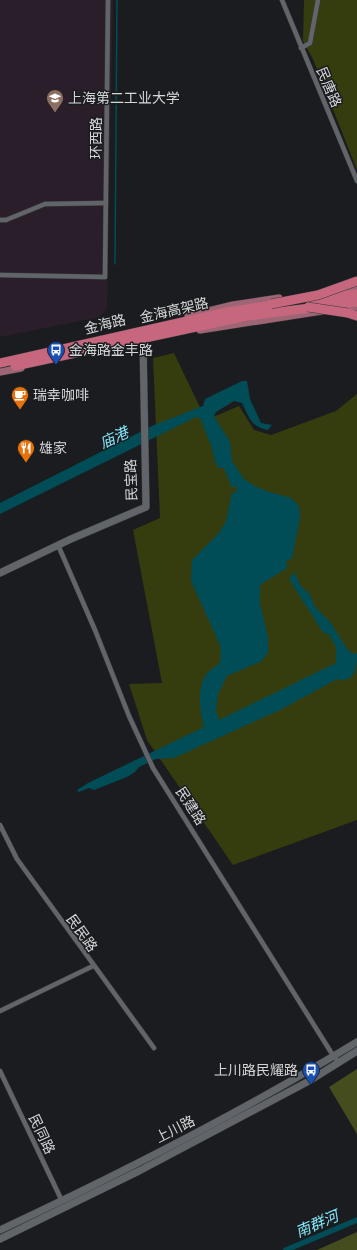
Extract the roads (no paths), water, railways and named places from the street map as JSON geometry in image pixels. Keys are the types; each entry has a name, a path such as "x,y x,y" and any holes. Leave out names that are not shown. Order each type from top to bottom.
{"highway":[{"path":"271,304 318,295 357,281"},
{"name":"金海高架路","path":"0,362 226,312 271,304 357,294"},
{"name":"金海高架路","path":"0,370 195,326 308,307 357,302"},
{"path":"308,307 354,314"}],"main road":[{"name":"金海路","path":"0,362 103,339 233,304 357,288"},
{"name":"金海路","path":"0,370 55,362 142,341 272,318 357,306"}],"street":[{"name":"环西路","path":"0,275 105,277 108,0"},
{"name":"民唐路","path":"282,0 357,182"},
{"path":"301,48 310,43 318,0"},
{"path":"0,220 6,220 45,204 106,203"},
{"name":"民宝路","path":"0,574 58,545 146,507 143,447 142,341"},
{"name":"民建路","path":"58,545 95,630 129,716 153,768 336,1059"},
{"name":"民民路","path":"0,825 18,860 93,966 154,1048"},
{"path":"0,1011 93,966"},
{"name":"上川路","path":"336,1059 357,1042"},
{"name":"上川路","path":"0,1239 336,1059 357,1051"},
{"name":"民同路","path":"0,1071 63,1204"},
{"name":"上川路","path":"0,1230 63,1204"}],"water":[{"path":"242,381 247,381 250,399 261,423 272,425 268,430 262,429 254,424 242,403 234,401 216,412 214,416 230,442 232,461 244,479 253,485 266,491 291,498 299,506 300,518 292,558 286,562 287,568 260,585 260,604 268,637 268,652 262,661 227,676 218,694 216,711 219,720 336,663 336,647 328,633 324,634 289,579 295,572 300,585 310,595 315,607 330,622 347,649 353,654 357,653 356,669 352,676 345,680 335,680 282,709 174,758 156,759 139,767 135,772 127,777 94,790 89,788 79,792 77,790 88,783 204,727 200,706 200,691 204,678 208,672 219,664 221,657 220,645 191,581 192,560 219,533 226,521 232,493 236,492 237,487 235,486 232,488 224,468 219,468 216,464 211,445 200,418 196,417 0,514 0,503 154,425 203,406 205,399"}],"waterway":[{"path":"115,264 117,0"},
{"name":"南群河","path":"286,1250 357,1220"}],"place":[{"name":"上海第二工业大学","path":"55,113"},
{"name":"金海路金丰路","path":"56,365"},
{"name":"瑞幸咖啡","path":"20,410"},
{"name":"雄家","path":"26,463"},
{"name":"上川路民耀路","path":"311,1085"}],"water label":[{"name":"庙港","path":"114,438"}]}
